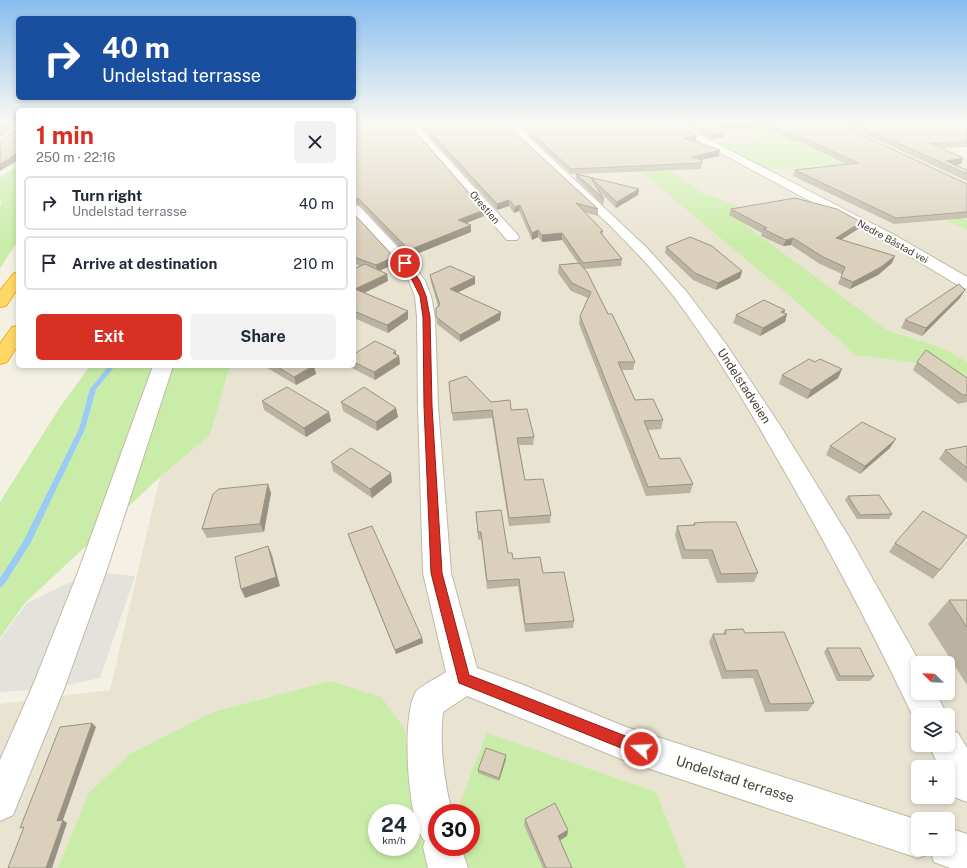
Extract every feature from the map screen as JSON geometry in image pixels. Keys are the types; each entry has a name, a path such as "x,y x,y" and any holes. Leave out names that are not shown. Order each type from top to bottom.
{"highway":[{"path":"0,302 16,280"},
{"path":"0,358 16,334"}],"street":[{"name":"Orestien","path":"446,164 512,237"},
{"name":"Undelstadveien","path":"551,164 642,251 680,294 719,348 773,432 840,544 911,679"},
{"name":"Nedre Båstad vei","path":"749,164 893,240 967,284"},
{"path":"356,211 405,263 417,281 423,296 426,317 428,413 436,573 464,679 428,703 423,726 424,763 432,804"},
{"path":"0,802 48,689 92,572 162,368"},
{"name":"Undelstad terrasse","path":"464,679 521,700 626,744 911,836"},
{"path":"950,752 967,784"},
{"path":"955,850 967,854"},
{"path":"445,856 448,868"}],"shaded area":[{"path":"356,164 967,164 967,868 0,868 0,704 110,690 160,477 210,435 229,368 356,368"},
{"path":"92,572 135,576 100,678 48,689 0,692 0,640 27,603"}],"green space":[{"path":"632,164 660,164 699,191 766,218 745,225 887,330 945,349 967,362 967,378 951,367 856,355 792,298"},
{"path":"754,164 844,164 967,220 967,230 823,165 766,170"},
{"path":"16,166 16,244 0,268 0,205 2,204 0,200 0,178"},
{"path":"89,368 229,368 210,435 160,477 25,603 0,638 0,502 60,407"},
{"path":"331,681 381,697 404,728 417,804 368,804 368,856 420,856 420,821 428,868 58,868 89,793 130,754 213,712"},
{"path":"487,733 656,792 686,868 461,868 456,856 480,856 480,804 459,804"}],"building":[{"path":"356,164 443,164 484,210 458,220 471,225 409,250 359,199 356,198"},
{"path":"460,164 549,164 598,209 576,203 603,231 600,232 622,259 583,263 562,233 542,235 538,230 532,233 520,205 515,207 509,200 497,204"},
{"path":"565,164 691,164 571,169"},
{"path":"853,164 923,164 967,184 967,212 896,218 795,170"},
{"path":"944,164 952,164 967,170 967,174"},
{"path":"576,174 639,189 617,202 591,178 604,199"},
{"path":"795,198 837,209 861,222 836,238 895,256 881,267 853,282 841,277 845,267 823,257 793,238 786,240 763,229 767,228 731,209"},
{"path":"356,216 394,257 376,265 356,258"},
{"path":"690,237 712,246 742,271 718,283 695,273 666,247"},
{"path":"579,263 587,272 608,314 612,314 635,362 618,362 635,400 653,399 663,420 644,421 660,459 680,458 693,484 648,487 580,316 591,292 572,283 559,265"},
{"path":"365,264 387,274 356,289 356,268"},
{"path":"450,266 475,277 450,289 501,312 460,335 436,317 436,308 440,305 430,275"},
{"path":"959,284 965,290 926,328 905,320"},
{"path":"356,289 408,311 387,325 356,312"},
{"path":"764,300 785,310 781,312 787,314 763,328 736,315"},
{"path":"375,341 396,351 393,353 399,356 374,372 356,363 356,353"},
{"path":"926,350 967,378 967,395 963,395 917,362"},
{"path":"809,359 815,362 820,359 842,369 811,390 782,375"},
{"path":"279,368 310,368 294,377"},
{"path":"466,376 491,402 510,400 511,410 527,409 534,437 517,438 525,480 543,479 551,515 509,518 492,410 452,413 449,382"},
{"path":"287,387 329,412 304,428 262,401"},
{"path":"364,387 396,408 376,422 341,402"},
{"path":"862,422 896,439 865,466 830,446"},
{"path":"967,446 967,468 945,450"},
{"path":"351,448 391,473 370,489 331,462"},
{"path":"268,484 260,524 202,529 213,494 219,489"},
{"path":"879,495 892,514 860,515 848,496"},
{"path":"501,510 508,553 512,553 513,559 540,557 543,573 564,572 574,621 525,624 519,579 487,581 481,532 478,532 476,512"},
{"path":"923,511 967,536 940,570 895,543"},
{"path":"736,522 758,573 721,574 712,550 685,550 677,526 695,525 694,523"},
{"path":"372,526 422,638 395,650 348,534"},
{"path":"268,546 276,577 241,589 235,557"},
{"path":"949,600 967,600 967,627"},
{"path":"743,629 745,633 784,632 814,703 770,704 757,670 726,671 713,634 726,634 725,630"},
{"path":"827,648 860,648 874,676 840,676"},
{"path":"92,723 57,821 63,820 46,868 8,868 24,827 20,828 60,727"},
{"path":"486,748 506,755 499,778 478,770"},
{"path":"555,803 568,830 558,836 572,868 546,868 525,819"}],"waterway":[{"path":"0,584 26,544 82,429 93,389 110,368"}],"route":[{"path":"405,263 417,281 423,296 426,317 428,406 436,573 464,679 521,700 641,749"}]}
